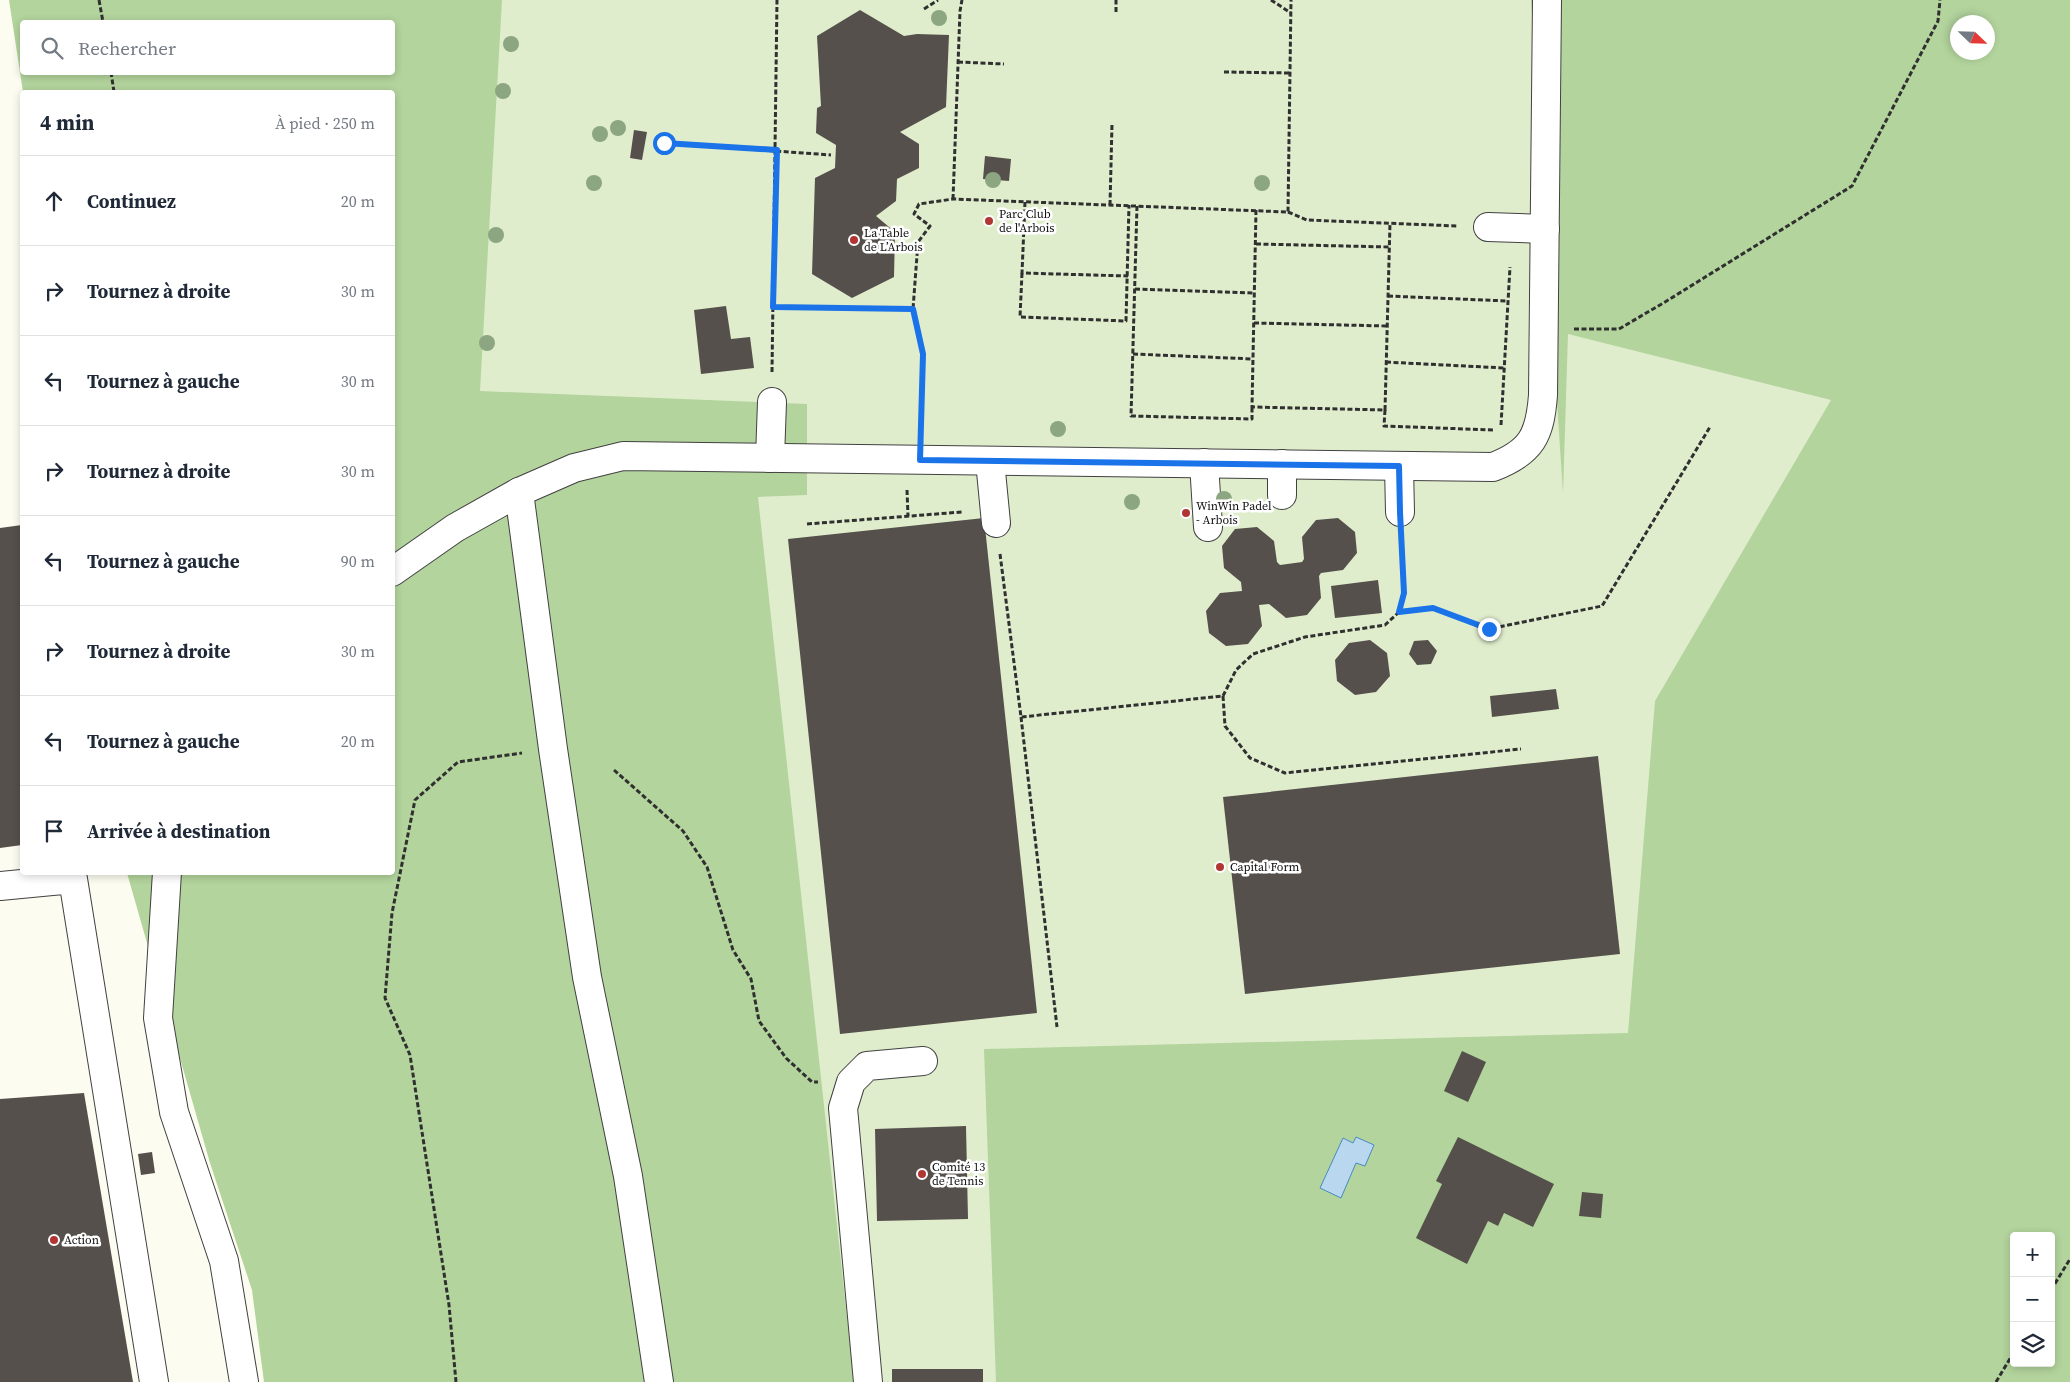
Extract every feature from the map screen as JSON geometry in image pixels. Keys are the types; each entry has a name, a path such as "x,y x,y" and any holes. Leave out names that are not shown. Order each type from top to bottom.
{"street":[{"path":"395,570 455,528 519,492 574,468 623,456 1493,467 1514,459 1531,442 1541,418 1544,329 1547,0"},
{"path":"1488,227 1545,229"},
{"path":"770,458 772,402"},
{"path":"990,461 996,517"},
{"path":"1204,463 1208,527"},
{"path":"1282,464 1282,495"},
{"path":"1399,466 1400,512"},
{"path":"519,492 552,749 587,977 628,1176 659,1382"},
{"path":"166,875 158,1018 174,1112 224,1260 244,1382"},
{"path":"0,886 72,880 154,1382"},
{"path":"868,1382 844,1108 851,1082 868,1066 923,1061"}],"path":[{"path":"99,0 103,20"},
{"path":"772,402 778,0"},
{"path":"924,9 938,0"},
{"path":"953,198 962,0"},
{"path":"1116,0 1116,12"},
{"path":"1271,0 1291,13"},
{"path":"1288,212 1291,0"},
{"path":"1544,329 1619,329 1852,186 1938,21 1940,0"},
{"path":"958,62 1004,64"},
{"path":"1224,72 1290,73"},
{"path":"111,75 114,90"},
{"path":"1110,205 1112,124"},
{"path":"664,143 831,155"},
{"path":"908,516 907,488 920,460 923,354 913,309 918,242 930,226 914,214 919,204 953,198 1256,210 1288,212 1307,220 1488,227"},
{"path":"1025,202 1020,317 1126,321 1129,206"},
{"path":"1137,206 1131,416 1252,419 1256,210"},
{"path":"1390,224 1384,426 1501,430 1510,265"},
{"path":"1256,244 1389,247"},
{"path":"1022,273 1128,276"},
{"path":"1135,289 1254,293"},
{"path":"1388,296 1507,301"},
{"path":"773,307 913,309"},
{"path":"1254,323 1387,326"},
{"path":"1133,354 1253,359"},
{"path":"1386,362 1504,368"},
{"path":"1252,407 1385,410"},
{"path":"1399,612 1433,608 1489,629 1602,606 1710,427"},
{"path":"1400,512 1404,593 1399,612 1386,625 1305,637 1253,654 1236,670 1223,696 1225,726 1250,758 1284,773 1521,749"},
{"path":"807,524 908,516 996,517 1057,1027"},
{"path":"1021,717 1223,696"},
{"path":"456,1382 449,1305 410,1055 385,998 392,913 415,800 458,762 552,749"},
{"path":"614,770 683,831 707,867 733,950 751,979 760,1021 786,1058 812,1082 851,1082"},
{"path":"2055,1283 2070,1259"},
{"path":"1996,1382 2010,1359"}],"green space":[{"path":"9,0 2070,0 2070,1382 264,1382 252,1290 210,1163 128,875 395,875 395,90 23,90 20,75 395,75 395,20 20,20 20,72"},
{"name":"WinWin Padel - Arbois","path":"502,0 1531,0 1563,494 1568,334 1831,400 1655,701 1628,1033 984,1049 996,1382 854,1382 758,497 807,495 807,404 480,391"}],"water":[{"path":"1356,1137 1374,1145 1365,1166 1356,1163 1341,1198 1320,1188 1343,1138 1353,1143"}],"building":[{"path":"860,10 904,36 917,34 949,35 946,107 900,132 919,144 919,168 897,179 896,201 876,216 895,232 894,277 852,298 812,274 815,178 835,168 836,145 816,133 817,108 821,106 817,36"},
{"path":"634,130 647,132 642,160 630,158"},
{"path":"985,156 1011,159 1009,181 983,179"},
{"path":"726,306 731,339 750,337 754,368 701,374 694,310"},
{"path":"984,518 1037,1013 840,1034 788,539"},
{"path":"1338,518 1355,532 1357,553 1343,570 1321,573 1319,576 1321,598 1307,615 1286,618 1269,604 1259,605 1262,626 1248,644 1226,646 1209,633 1206,611 1220,593 1242,591 1241,582 1224,568 1222,546 1235,529 1257,527 1274,541 1277,562 1280,565 1302,562 1304,559 1302,537 1316,520"},
{"path":"20,525 20,845 0,848 0,528"},
{"path":"1378,580 1382,613 1335,618 1331,586"},
{"path":"1370,640 1387,653 1390,676 1376,692 1355,695 1337,681 1335,660 1349,643"},
{"path":"1428,640 1437,651 1431,664 1417,665 1409,654 1414,641"},
{"path":"1556,689 1559,709 1492,717 1490,696"},
{"path":"1598,756 1620,954 1245,994 1223,797"},
{"path":"1462,1051 1486,1062 1468,1102 1444,1091"},
{"name":"Action","path":"84,1093 133,1382 0,1382 0,1099"},
{"name":"Comité 13 de Tennis","path":"966,1126 968,1219 877,1221 875,1129"},
{"path":"1458,1137 1554,1184 1533,1227 1504,1213 1498,1226 1488,1221 1467,1264 1416,1238 1442,1184 1436,1181"},
{"path":"152,1152 155,1173 141,1175 138,1154"},
{"path":"1582,1192 1603,1194 1601,1218 1579,1216"},
{"path":"892,1369 983,1369 983,1382 892,1382"}],"place":[{"name":"Parc Club de l'Arbois","path":"989,221"},
{"name":"La Table de L’Arbois","path":"854,240"},
{"name":"WinWin Padel - Arbois","path":"1186,513"},
{"name":"Capital Form","path":"1220,867"},
{"name":"Comité 13 de Tennis","path":"922,1174"},
{"name":"Action","path":"54,1240"}],"route":[{"path":"664,143 777,150 773,307 913,309 923,354 920,460 1399,466 1404,593 1399,612 1433,608 1489,629"}]}
